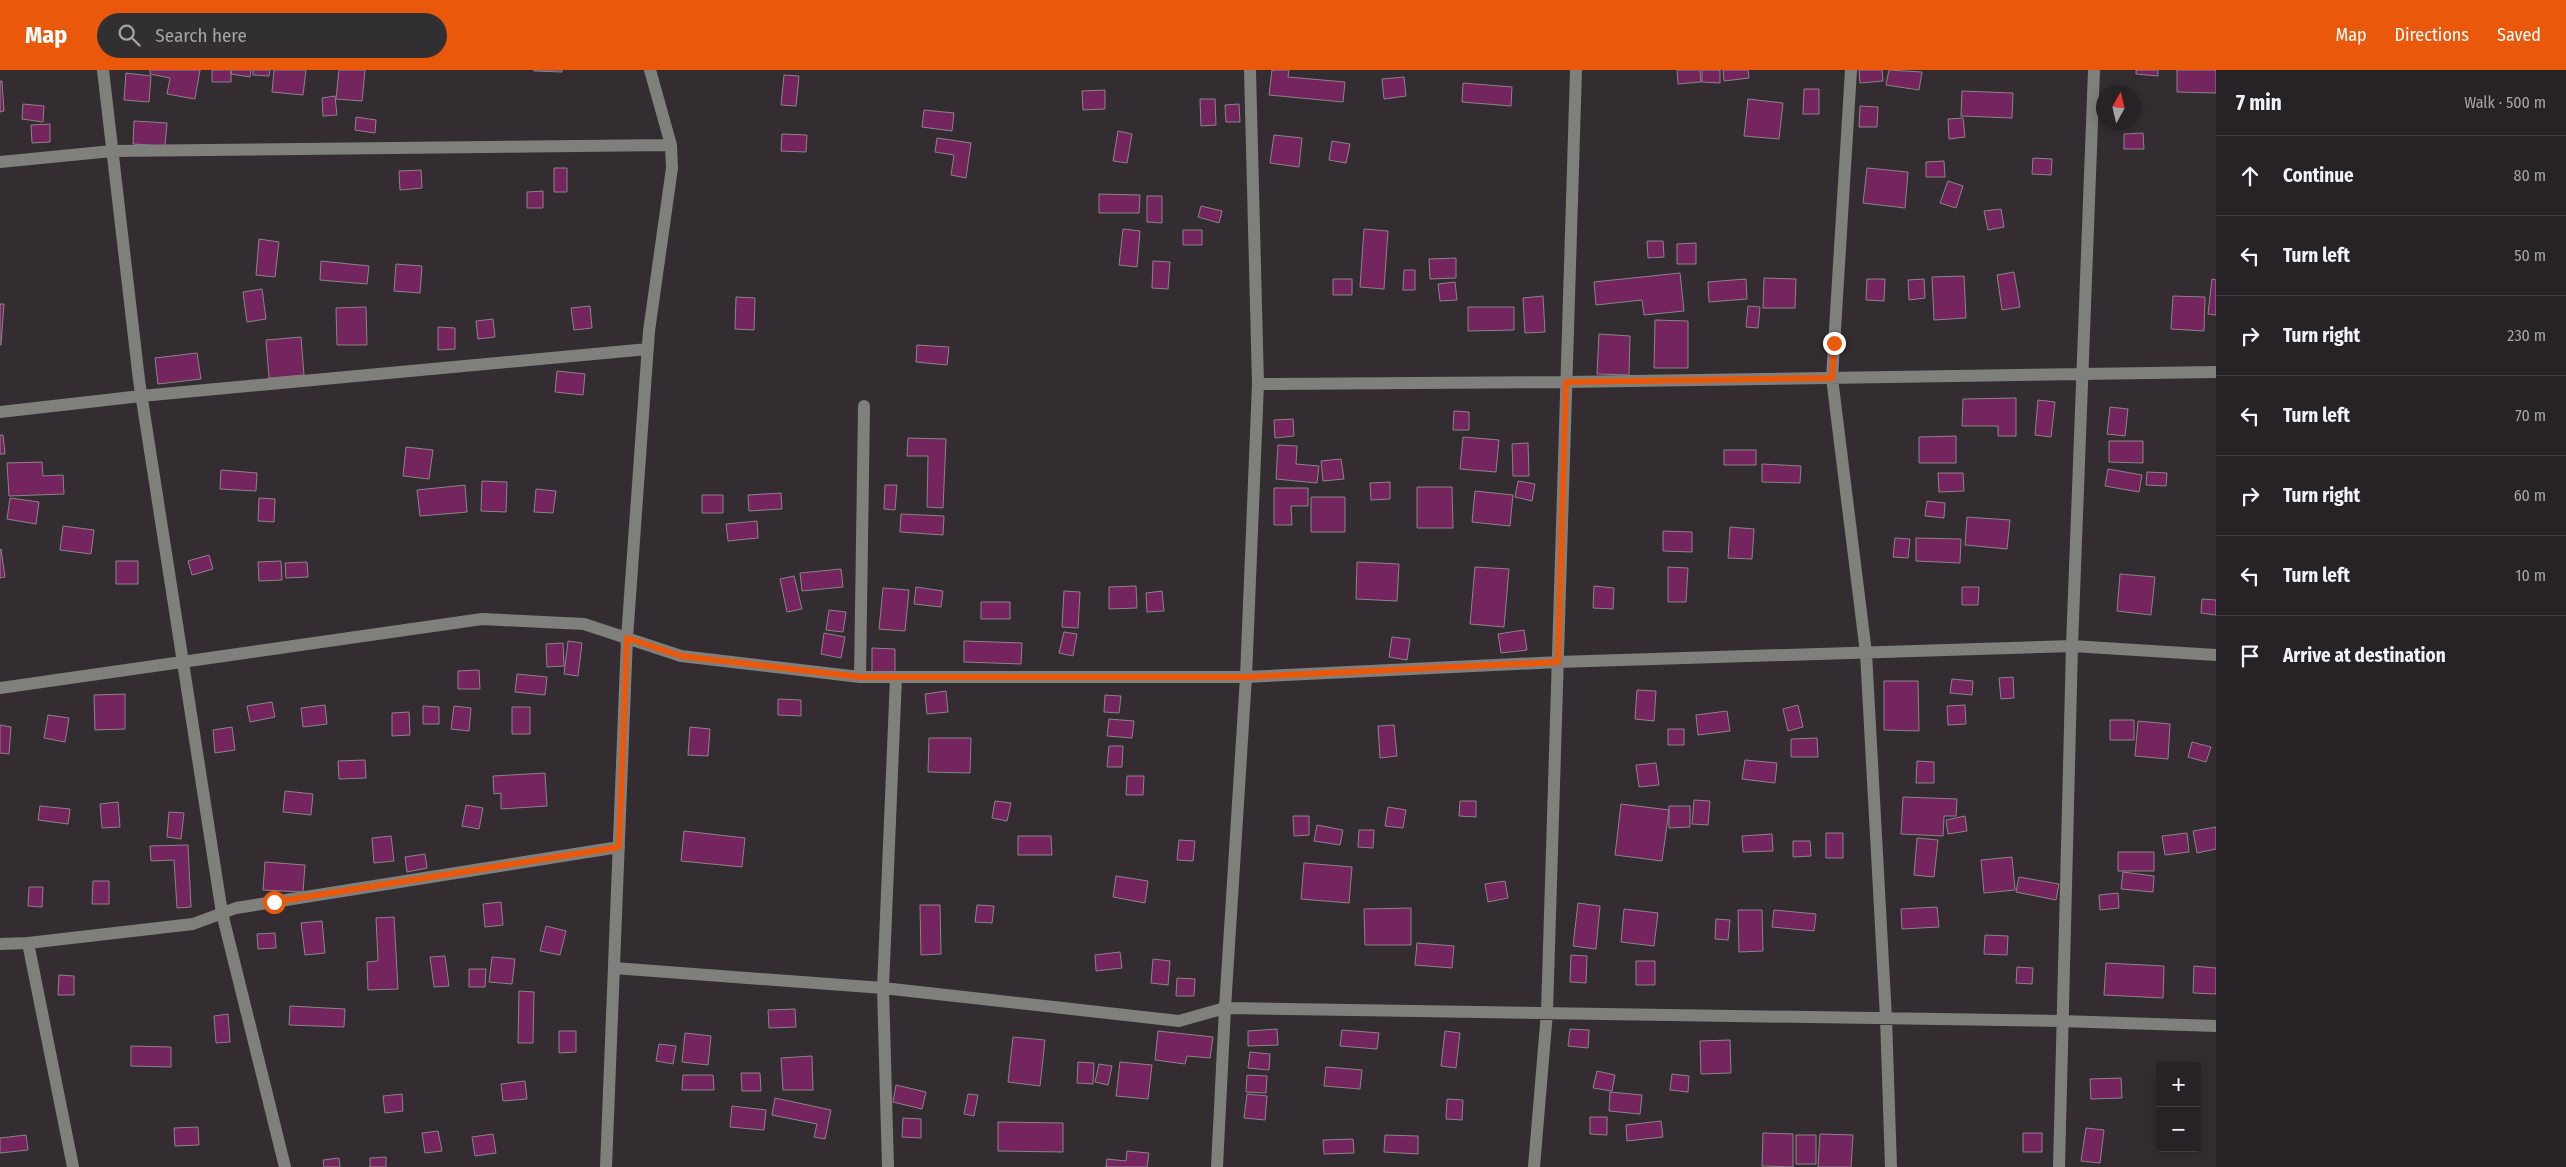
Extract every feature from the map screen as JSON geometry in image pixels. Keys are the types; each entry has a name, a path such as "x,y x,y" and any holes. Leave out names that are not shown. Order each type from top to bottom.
{"street":[{"path":"103,70 141,396 222,913 285,1167"},
{"path":"606,1167 627,638 648,349 672,168 671,145 650,70"},
{"path":"1217,1167 1224,1008 1246,677 1258,384 1250,70"},
{"path":"1534,1167 1547,1012 1576,70"},
{"path":"1851,70 1832,378 1866,653 1886,1018 1891,1167"},
{"path":"2059,1167 2061,1021 2072,646 2094,70"},
{"path":"0,162 112,151 671,145"},
{"path":"0,412 141,396 648,349"},
{"path":"1258,384 1566,382 2216,372"},
{"path":"860,677 864,406"},
{"path":"0,688 482,619 584,624 681,656 860,677 1246,677 1558,662 2072,646 2216,655"},
{"path":"888,1167 883,988 896,677"},
{"path":"0,944 28,943 193,924 236,908 619,847"},
{"path":"28,943 73,1167"},
{"path":"614,968 883,988 1179,1021 1224,1008 2061,1021 2216,1026"}],"building":[{"path":"150,70 200,70 195,99 167,94 170,78 150,74"},
{"path":"212,70 231,70 231,82 212,82"},
{"path":"232,70 251,70 250,77 231,74"},
{"path":"253,70 270,70 269,76 253,75"},
{"path":"274,70 306,70 303,95 272,92"},
{"path":"339,70 365,70 362,101 336,99"},
{"path":"562,70 562,72 534,71"},
{"path":"1272,70 1289,70 1288,77 1345,82 1343,102 1269,95"},
{"path":"1677,70 1700,70 1701,82 1678,84"},
{"path":"1702,70 1720,70 1720,83 1702,82"},
{"path":"1723,70 1748,70 1749,78 1724,81"},
{"path":"1859,70 1882,70 1883,81 1860,83"},
{"path":"1889,70 1922,72 1919,90 1886,85"},
{"path":"2136,70 2158,70 2158,76 2136,74"},
{"path":"2177,70 2216,70 2216,93 2177,92"},
{"path":"126,73 151,76 149,102 124,100"},
{"path":"784,75 799,76 796,106 781,105"},
{"path":"1404,77 1406,96 1384,99 1382,79"},
{"path":"0,81 2,81 4,111 0,112"},
{"path":"1463,83 1512,87 1511,106 1462,102"},
{"path":"1804,89 1819,89 1819,114 1803,114"},
{"path":"1105,90 1105,109 1083,110 1082,91"},
{"path":"1962,91 2013,93 2012,118 1961,116"},
{"path":"335,96 337,115 323,116 322,98"},
{"path":"1200,99 1215,99 1216,125 1201,126"},
{"path":"1748,99 1783,103 1779,139 1744,136"},
{"path":"23,104 44,106 43,122 22,119"},
{"path":"1239,104 1240,122 1226,122 1225,105"},
{"path":"1860,106 1878,107 1877,127 1859,127"},
{"path":"924,110 954,113 952,131 922,127"},
{"path":"356,117 376,120 375,133 355,130"},
{"path":"1963,118 1965,137 1949,139 1948,119"},
{"path":"134,121 167,123 165,146 133,144"},
{"path":"50,124 50,142 32,143 31,125"},
{"path":"1118,131 1132,134 1127,163 1113,161"},
{"path":"2143,133 2144,149 2124,149 2124,134"},
{"path":"782,134 807,135 806,152 781,151"},
{"path":"1274,135 1302,138 1299,167 1270,163"},
{"path":"937,138 971,143 966,178 951,175 954,155 935,152"},
{"path":"1332,141 1350,144 1346,163 1329,160"},
{"path":"2033,158 2052,159 2051,175 2032,174"},
{"path":"1944,161 1945,177 1926,177 1926,162"},
{"path":"554,168 567,168 567,192 554,192"},
{"path":"1867,168 1908,172 1905,208 1863,203"},
{"path":"421,170 422,188 400,190 399,171"},
{"path":"1948,181 1963,186 1956,208 1940,203"},
{"path":"543,191 543,208 527,208 527,192"},
{"path":"1099,194 1140,195 1139,213 1099,213"},
{"path":"1147,196 1162,196 1162,223 1147,222"},
{"path":"1201,206 1222,211 1219,223 1198,217"},
{"path":"2001,209 2004,227 1988,230 1984,211"},
{"path":"1123,229 1140,231 1137,267 1119,265"},
{"path":"1364,229 1388,231 1384,289 1360,287"},
{"path":"1183,230 1202,230 1202,245 1183,245"},
{"path":"259,239 279,242 275,277 256,275"},
{"path":"1647,241 1663,241 1664,257 1648,258"},
{"path":"1696,243 1696,264 1677,264 1677,244"},
{"path":"1456,258 1456,278 1430,279 1429,259"},
{"path":"321,261 369,266 367,284 320,280"},
{"path":"1153,261 1170,262 1168,289 1152,288"},
{"path":"396,264 422,266 420,293 394,291"},
{"path":"1404,270 1415,270 1415,290 1403,290"},
{"path":"2014,272 2020,307 2002,310 1997,275"},
{"path":"1680,273 1684,311 1644,315 1642,300 1596,305 1594,282"},
{"path":"1964,276 1966,318 1934,320 1932,277"},
{"path":"1764,278 1796,279 1795,308 1763,308"},
{"path":"1333,279 1352,279 1352,295 1333,295"},
{"path":"1746,279 1747,299 1709,302 1708,282"},
{"path":"1867,279 1885,279 1884,301 1866,300"},
{"path":"1924,279 1925,298 1909,300 1908,280"},
{"path":"2212,279 2216,280 2216,315 2208,314"},
{"path":"1455,282 1457,300 1440,301 1438,284"},
{"path":"262,289 266,319 247,322 243,292"},
{"path":"1543,296 1545,332 1525,333 1523,298"},
{"path":"2173,296 2205,297 2204,331 2171,329"},
{"path":"736,297 755,298 754,330 735,329"},
{"path":"0,304 4,304 1,345 0,345"},
{"path":"590,306 592,328 574,330 571,308"},
{"path":"1748,306 1760,307 1758,328 1746,327"},
{"path":"366,307 367,345 337,345 336,308"},
{"path":"1468,307 1514,307 1514,330 1468,331"},
{"path":"493,319 495,337 478,339 476,321"},
{"path":"1655,320 1688,321 1688,368 1654,368"},
{"path":"438,327 455,328 455,349 438,350"},
{"path":"1599,334 1630,336 1629,375 1597,374"},
{"path":"301,337 304,375 269,378 266,340"},
{"path":"917,345 949,347 947,365 916,362"},
{"path":"197,353 201,379 158,384 155,358"},
{"path":"557,371 585,374 583,395 555,392"},
{"path":"2016,398 2016,436 1998,436 1998,426 1962,426 1963,399"},
{"path":"2038,400 2055,402 2051,437 2035,435"},
{"path":"2110,407 2128,409 2125,436 2107,434"},
{"path":"1454,411 1469,412 1469,430 1453,430"},
{"path":"1293,419 1294,436 1275,438 1274,420"},
{"path":"0,435 3,435 5,454 0,454"},
{"path":"1956,436 1956,463 1919,463 1919,437"},
{"path":"1463,437 1499,440 1496,472 1460,469"},
{"path":"908,438 946,439 943,508 927,507 928,456 907,456"},
{"path":"2109,441 2143,441 2143,463 2109,462"},
{"path":"1528,443 1529,476 1513,476 1512,444"},
{"path":"1278,445 1297,446 1296,464 1319,466 1317,483 1276,479"},
{"path":"406,447 433,450 429,479 403,476"},
{"path":"1724,450 1756,450 1756,465 1724,465"},
{"path":"1341,459 1344,479 1323,481 1321,461"},
{"path":"42,462 43,476 63,475 64,494 9,496 7,463"},
{"path":"1762,464 1801,466 1800,483 1762,482"},
{"path":"2108,469 2142,475 2139,492 2105,486"},
{"path":"221,470 257,473 256,491 220,489"},
{"path":"2147,472 2167,473 2166,486 2146,485"},
{"path":"1938,473 1963,473 1964,491 1939,492"},
{"path":"482,481 507,482 506,512 481,511"},
{"path":"1518,481 1535,484 1532,501 1515,497"},
{"path":"1390,482 1390,499 1371,500 1370,483"},
{"path":"465,485 467,512 420,516 417,490"},
{"path":"885,485 897,485 895,510 884,509"},
{"path":"1417,487 1452,487 1453,528 1417,528"},
{"path":"1274,488 1308,488 1308,506 1291,506 1292,525 1274,525"},
{"path":"536,489 556,491 553,513 534,512"},
{"path":"1475,491 1513,495 1510,526 1472,522"},
{"path":"781,493 782,509 749,511 748,495"},
{"path":"702,495 723,495 723,513 702,513"},
{"path":"1311,497 1345,497 1345,532 1311,532"},
{"path":"10,498 39,502 36,524 7,519"},
{"path":"259,498 275,499 274,522 258,521"},
{"path":"1927,501 1945,503 1944,518 1925,516"},
{"path":"901,514 944,516 943,535 900,532"},
{"path":"1967,517 2010,520 2007,549 1965,545"},
{"path":"757,521 758,538 728,541 726,524"},
{"path":"63,526 94,530 91,554 60,550"},
{"path":"1730,527 1754,529 1752,559 1728,558"},
{"path":"1663,531 1692,532 1692,552 1663,551"},
{"path":"1895,538 1910,539 1908,558 1893,557"},
{"path":"1916,538 1961,539 1960,563 1916,561"},
{"path":"0,550 5,577 0,578"},
{"path":"209,555 213,569 192,575 188,561"},
{"path":"116,561 138,561 138,584 116,584"},
{"path":"281,561 282,580 259,581 258,562"},
{"path":"307,562 308,577 286,578 285,563"},
{"path":"1357,562 1399,564 1397,601 1356,599"},
{"path":"1475,567 1509,569 1504,627 1470,624"},
{"path":"1668,567 1688,568 1686,602 1668,602"},
{"path":"841,569 843,587 802,591 800,573"},
{"path":"2120,574 2155,577 2151,615 2117,611"},
{"path":"794,576 802,609 787,612 780,579"},
{"path":"1136,586 1137,608 1109,609 1109,587"},
{"path":"1594,586 1614,588 1613,609 1593,608"},
{"path":"916,587 943,591 941,607 914,604"},
{"path":"1962,587 1979,587 1978,605 1962,605"},
{"path":"883,588 909,590 905,631 879,629"},
{"path":"1064,591 1080,592 1078,628 1062,627"},
{"path":"1162,591 1164,611 1147,612 1146,593"},
{"path":"2202,599 2216,600 2216,615 2201,613"},
{"path":"981,602 1010,602 1010,619 981,619"},
{"path":"829,610 846,612 843,632 826,630"},
{"path":"1524,630 1527,650 1501,653 1498,634"},
{"path":"1064,632 1077,634 1073,656 1059,653"},
{"path":"824,633 845,637 841,658 821,654"},
{"path":"1392,637 1410,639 1407,660 1389,657"},
{"path":"568,641 582,643 578,676 564,674"},
{"path":"964,641 1022,643 1021,664 964,662"},
{"path":"563,643 564,666 547,667 546,644"},
{"path":"872,648 895,649 895,674 872,673"},
{"path":"479,670 480,689 458,689 458,671"},
{"path":"517,674 547,677 545,695 515,692"},
{"path":"2013,677 2014,698 2001,699 1999,678"},
{"path":"1952,679 1973,681 1972,695 1950,693"},
{"path":"1884,681 1918,681 1919,731 1884,730"},
{"path":"1637,690 1656,691 1654,721 1635,719"},
{"path":"946,691 948,712 927,714 925,694"},
{"path":"125,694 125,729 95,730 94,695"},
{"path":"1105,695 1121,696 1119,713 1104,712"},
{"path":"778,699 801,700 801,716 778,715"},
{"path":"272,702 275,717 250,722 247,706"},
{"path":"325,705 327,724 303,727 301,708"},
{"path":"1798,705 1803,727 1788,731 1783,709"},
{"path":"1965,705 1966,724 1948,725 1947,706"},
{"path":"423,706 439,707 439,724 423,724"},
{"path":"454,706 471,708 469,731 451,729"},
{"path":"512,707 530,707 530,734 512,734"},
{"path":"1727,711 1730,731 1698,735 1696,715"},
{"path":"409,712 410,735 392,736 392,713"},
{"path":"48,715 69,718 65,742 44,738"},
{"path":"1109,719 1134,721 1132,738 1107,736"},
{"path":"2110,720 2134,720 2134,740 2110,740"},
{"path":"2138,721 2170,724 2168,759 2135,756"},
{"path":"0,725 11,727 9,754 0,753"},
{"path":"1394,725 1397,756 1380,758 1378,726"},
{"path":"232,727 235,750 215,753 213,730"},
{"path":"690,727 710,729 708,756 688,755"},
{"path":"1668,729 1684,729 1684,745 1668,745"},
{"path":"929,738 971,738 970,773 928,772"},
{"path":"1817,738 1818,757 1791,757 1791,739"},
{"path":"2192,742 2211,747 2206,762 2188,757"},
{"path":"1109,746 1123,746 1122,767 1107,767"},
{"path":"365,760 366,778 339,779 338,761"},
{"path":"1745,760 1777,763 1775,783 1742,779"},
{"path":"1917,761 1934,762 1934,783 1916,783"},
{"path":"1656,763 1659,785 1639,787 1636,765"},
{"path":"545,773 547,806 501,809 501,793 494,794 493,776"},
{"path":"1127,776 1144,776 1143,795 1126,795"},
{"path":"285,791 313,794 311,815 283,812"},
{"path":"1903,797 1957,799 1956,816 1944,816 1943,836 1901,834"},
{"path":"1694,800 1710,801 1708,825 1692,824"},
{"path":"995,801 1011,803 1007,821 992,818"},
{"path":"1460,801 1476,801 1476,817 1459,816"},
{"path":"118,802 120,827 102,828 100,804"},
{"path":"1621,804 1669,810 1662,861 1615,855"},
{"path":"466,805 483,808 479,829 462,826"},
{"path":"40,806 70,809 68,824 38,820"},
{"path":"1669,806 1690,806 1690,827 1669,828"},
{"path":"1388,807 1406,810 1403,828 1385,826"},
{"path":"169,812 184,813 181,839 167,837"},
{"path":"1293,816 1309,816 1309,835 1294,836"},
{"path":"1965,816 1967,831 1948,834 1946,820"},
{"path":"1317,825 1343,830 1340,845 1314,841"},
{"path":"2216,827 2216,849 2197,853 2193,831"},
{"path":"1359,830 1374,830 1373,848 1358,847"},
{"path":"684,831 745,838 742,867 681,861"},
{"path":"1826,833 1843,833 1843,858 1826,858"},
{"path":"2187,833 2189,852 2165,855 2162,836"},
{"path":"1772,834 1773,851 1743,852 1742,836"},
{"path":"391,836 394,861 374,863 372,838"},
{"path":"1018,836 1051,836 1052,855 1018,855"},
{"path":"1917,838 1938,840 1934,877 1914,875"},
{"path":"1179,840 1195,841 1193,861 1177,860"},
{"path":"1793,841 1810,841 1811,856 1793,857"},
{"path":"188,845 191,907 177,908 174,860 151,861 150,846"},
{"path":"2118,852 2154,852 2154,871 2118,871"},
{"path":"425,854 427,868 407,872 405,857"},
{"path":"2012,857 2015,890 1984,893 1981,860"},
{"path":"265,862 305,865 303,892 263,890"},
{"path":"1304,863 1352,867 1349,903 1301,899"},
{"path":"2123,872 2154,876 2153,892 2121,889"},
{"path":"1116,876 1148,881 1145,903 1113,897"},
{"path":"2019,877 2059,884 2056,900 2016,892"},
{"path":"93,881 109,881 109,904 92,904"},
{"path":"1505,881 1508,898 1488,902 1485,884"},
{"path":"29,887 43,887 42,907 28,906"},
{"path":"2118,893 2119,908 2100,910 2099,895"},
{"path":"501,902 503,925 485,927 483,904"},
{"path":"1578,903 1600,906 1596,949 1573,946"},
{"path":"920,905 940,905 941,954 921,955"},
{"path":"977,905 994,906 992,923 975,922"},
{"path":"1937,907 1939,927 1902,929 1901,909"},
{"path":"1411,908 1411,945 1365,945 1364,909"},
{"path":"1624,909 1658,913 1654,946 1621,942"},
{"path":"1738,910 1762,910 1763,951 1739,952"},
{"path":"1774,910 1816,914 1814,931 1772,927"},
{"path":"394,917 398,989 368,990 367,962 378,961 376,918"},
{"path":"1716,919 1730,920 1728,940 1715,939"},
{"path":"322,921 325,953 305,955 301,923"},
{"path":"546,926 566,931 560,955 540,951"},
{"path":"275,933 276,948 258,949 257,934"},
{"path":"1985,935 2008,936 2007,955 1984,954"},
{"path":"1417,943 1454,946 1452,968 1415,965"},
{"path":"1120,952 1122,968 1096,971 1095,955"},
{"path":"1571,955 1587,956 1586,983 1570,982"},
{"path":"445,956 449,986 434,987 430,957"},
{"path":"492,957 515,959 512,984 489,982"},
{"path":"1153,959 1170,961 1168,985 1151,983"},
{"path":"1636,961 1655,961 1655,985 1636,985"},
{"path":"2106,963 2164,966 2163,998 2104,995"},
{"path":"2194,966 2216,968 2216,994 2193,993"},
{"path":"2017,967 2033,968 2032,984 2016,983"},
{"path":"469,969 486,969 485,987 469,987"},
{"path":"59,975 74,976 74,995 58,995"},
{"path":"1177,978 1195,979 1194,996 1176,996"},
{"path":"519,991 534,992 533,1043 518,1043"},
{"path":"290,1006 345,1009 344,1027 289,1025"},
{"path":"795,1009 796,1027 769,1028 768,1010"},
{"path":"228,1014 230,1042 216,1043 214,1016"},
{"path":"1277,1029 1278,1045 1248,1046 1248,1031"},
{"path":"1570,1029 1589,1030 1588,1048 1568,1046"},
{"path":"1342,1030 1379,1033 1377,1049 1340,1046"},
{"path":"559,1031 576,1031 576,1052 559,1053"},
{"path":"1158,1031 1213,1037 1210,1058 1187,1056 1185,1064 1155,1060"},
{"path":"1445,1031 1460,1033 1456,1068 1441,1066"},
{"path":"685,1033 711,1036 708,1065 682,1062"},
{"path":"1013,1037 1045,1040 1040,1086 1008,1082"},
{"path":"1730,1040 1731,1073 1701,1074 1700,1041"},
{"path":"659,1044 676,1046 673,1064 656,1061"},
{"path":"131,1046 171,1047 171,1067 131,1066"},
{"path":"1250,1052 1270,1054 1269,1070 1248,1068"},
{"path":"812,1056 813,1090 783,1090 781,1058"},
{"path":"1078,1062 1094,1063 1093,1084 1077,1083"},
{"path":"1120,1062 1152,1065 1148,1099 1116,1096"},
{"path":"1099,1064 1112,1066 1108,1085 1095,1082"},
{"path":"1326,1067 1362,1070 1360,1089 1324,1086"},
{"path":"1597,1071 1615,1075 1612,1091 1593,1088"},
{"path":"741,1073 760,1073 761,1091 742,1091"},
{"path":"1672,1074 1689,1076 1688,1092 1670,1090"},
{"path":"683,1075 713,1075 714,1090 682,1090"},
{"path":"1247,1075 1267,1076 1266,1093 1246,1092"},
{"path":"2121,1078 2122,1098 2091,1099 2090,1079"},
{"path":"525,1081 527,1099 503,1101 501,1084"},
{"path":"896,1085 926,1092 922,1109 893,1102"},
{"path":"1610,1092 1642,1095 1640,1114 1609,1111"},
{"path":"402,1094 403,1111 385,1113 383,1096"},
{"path":"968,1094 978,1095 974,1116 964,1114"},
{"path":"1247,1094 1267,1096 1265,1120 1244,1118"},
{"path":"775,1098 831,1110 825,1139 814,1137 817,1124 772,1115"},
{"path":"1447,1099 1463,1100 1462,1120 1446,1119"},
{"path":"732,1106 766,1110 764,1130 730,1127"},
{"path":"1590,1117 1607,1117 1607,1135 1590,1134"},
{"path":"903,1118 921,1119 921,1138 902,1137"},
{"path":"1661,1121 1663,1137 1627,1141 1626,1125"},
{"path":"998,1122 1063,1123 1063,1152 998,1151"},
{"path":"198,1127 199,1145 175,1146 174,1128"},
{"path":"2086,1128 2104,1130 2100,1163 2081,1161"},
{"path":"438,1131 442,1151 425,1153 422,1133"},
{"path":"1763,1133 1793,1134 1793,1167 1762,1166"},
{"path":"2023,1133 2042,1133 2042,1152 2023,1152"},
{"path":"493,1134 496,1153 475,1156 472,1137"},
{"path":"1820,1134 1853,1135 1851,1167 1818,1167"},
{"path":"26,1135 28,1150 0,1153 0,1138"},
{"path":"1385,1135 1418,1136 1418,1154 1384,1152"},
{"path":"1796,1135 1816,1135 1816,1164 1796,1164"},
{"path":"1353,1139 1354,1153 1324,1154 1323,1140"},
{"path":"1127,1151 1149,1153 1147,1167 1106,1167 1107,1159 1126,1161"},
{"path":"386,1157 386,1167 370,1167 370,1158"},
{"path":"339,1158 340,1167 324,1167 323,1160"}],"route":[{"path":"274,902 619,847 627,638 681,656 860,677 1246,677 1558,662 1566,382 1832,378 1834,343"}]}
